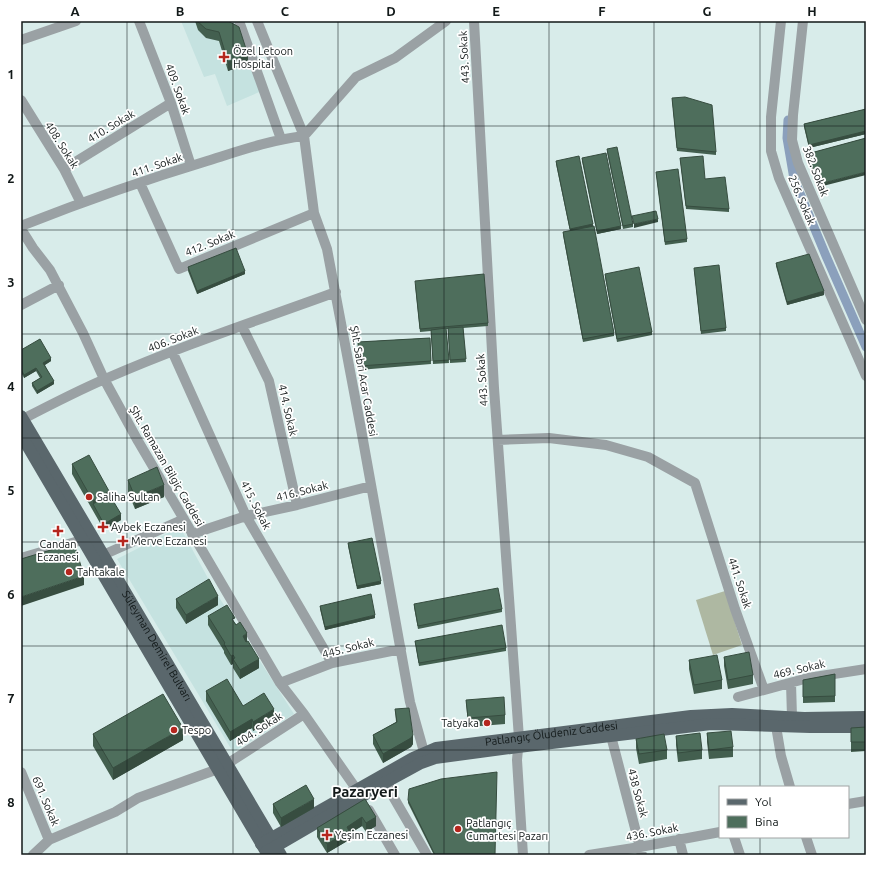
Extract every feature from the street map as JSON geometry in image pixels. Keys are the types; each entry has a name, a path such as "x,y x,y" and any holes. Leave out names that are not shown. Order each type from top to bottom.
{"main road":[{"name":"Süleyman Demirel Bulvarı","path":"22,417 86,537 103,555 222,767"},
{"name":"Süleyman Demirel Bulvarı","path":"21,434 86,537 270,848"},
{"name":"Patlangıç Öludeniz Caddesi","path":"359,794 388,781 421,763 435,758 518,742 691,716 732,714 792,717 866,717"},
{"name":"Patlangıç Öludeniz Caddesi","path":"270,848 359,794 424,752 445,746 611,736 710,724 866,727"}],"street":[{"path":"21,40 76,21"},
{"name":"409. Sokak","path":"139,21 171,103 191,166"},
{"path":"239,21 281,139"},
{"name":"Şht. Sabri Acar Caddesi","path":"257,21 304,136 314,213 327,249 336,292 410,702 424,752"},
{"path":"304,136 356,77 395,58 446,21"},
{"name":"443. Sokak","path":"474,21 498,440 518,742 517,760 523,855"},
{"name":"256. Sokak","path":"781,21 773,88 771,151 779,178 866,376"},
{"name":"382. Sokak","path":"803,21 792,140 798,164 866,320"},
{"name":"408. Sokak","path":"21,100 64,169 82,203"},
{"name":"410. Sokak","path":"64,169 171,103"},
{"name":"411. Sokak","path":"21,228 82,203 191,166 281,139 304,136"},
{"name":"412. Sokak","path":"140,183 179,269 314,213"},
{"name":"Şht. Ramazan Bilgiç Caddesi","path":"21,228 32,248 50,270 59,285 104,379 138,442 280,683 304,714 359,794 395,855"},
{"path":"21,305 59,285"},
{"name":"406. Sokak","path":"22,417 104,379 172,351 336,292"},
{"name":"414. Sokak","path":"242,326 269,381 297,505"},
{"name":"415. Sokak","path":"172,351 246,516 332,663"},
{"name":"441. Sokak","path":"498,440 550,438 606,445 648,457 695,483 735,609 764,690"},
{"name":"416. Sokak","path":"192,534 246,516 297,505 371,486"},
{"path":"103,555 184,519"},
{"path":"21,558 86,537"},
{"name":"445. Sokak","path":"280,683 332,663 401,649"},
{"name":"469. Sokak","path":"738,697 808,678 866,669"},
{"path":"791,683 792,717"},
{"name":"404. Sokak","path":"49,840 115,812 138,798 222,767 304,714"},
{"path":"776,726 781,756 790,786"},
{"name":"438 Sokak","path":"611,736 641,851"},
{"name":"691. Sokak","path":"21,772 49,840"},
{"path":"388,781 391,793 427,855"},
{"path":"849,804 866,801"},
{"name":"436. Sokak","path":"589,855 641,851 679,839 719,832"},
{"path":"734,838 740,855"},
{"path":"806,838 812,855"},
{"path":"679,839 683,855"},
{"path":"36,854 49,840"}],"shaded area":[{"name":"Özel Letoon Hospital","path":"181,21 239,21 264,90 227,106 215,74 204,77"},
{"path":"180,527 215,591 294,714 233,752 117,559"}],"green space":[{"path":"725,591 742,645 713,655 696,600"}],"building":[{"path":"197,21 228,21 239,27 248,55 228,62 219,32 206,29"},
{"path":"685,97 712,105 716,152 677,148 672,98"},
{"path":"866,109 866,131 809,145 804,124"},
{"path":"866,138 866,172 819,184 807,154"},
{"path":"617,147 633,224 623,226 607,149"},
{"path":"606,153 621,226 597,231 582,158"},
{"path":"579,156 593,224 570,229 556,161"},
{"path":"703,156 705,179 725,177 729,209 686,206 680,158"},
{"path":"678,169 687,239 665,242 656,172"},
{"path":"656,211 658,219 634,224 632,216"},
{"path":"594,226 614,333 583,339 563,232"},
{"path":"236,248 245,271 197,291 188,267"},
{"path":"809,254 824,291 787,302 776,263"},
{"path":"719,265 726,328 701,331 694,268"},
{"path":"639,267 652,332 617,339 605,274"},
{"path":"484,274 488,323 420,329 415,281"},
{"path":"463,327 466,359 450,360 448,328"},
{"path":"446,328 449,360 433,361 431,330"},
{"path":"430,338 431,361 359,366 358,342"},
{"path":"40,339 51,358 43,363 54,381 37,391 32,383 42,377 36,368 24,375 21,369 21,350"},
{"path":"89,455 109,491 93,501 72,464"},
{"path":"157,467 164,485 135,497 128,480"},
{"path":"109,494 121,514 104,524 93,504"},
{"path":"372,538 381,581 357,586 348,543"},
{"path":"74,543 84,576 21,597 21,559"},
{"path":"209,579 218,596 186,615 176,599"},
{"path":"498,588 502,609 418,626 414,604"},
{"path":"371,594 375,615 325,627 320,606"},
{"path":"227,605 235,618 232,619 236,625 240,622 247,633 243,636 246,642 248,641 259,659 240,670 233,659 235,658 233,655 231,656 224,644 225,643 208,616"},
{"path":"502,625 506,648 419,663 415,641"},
{"path":"749,652 753,675 728,680 724,657"},
{"path":"717,655 722,680 694,685 689,660"},
{"path":"835,674 835,696 803,697 803,680"},
{"path":"227,679 243,706 264,693 274,709 253,722 252,719 230,732 206,691"},
{"path":"163,694 183,728 113,768 93,734"},
{"path":"504,697 505,715 468,718 466,700"},
{"path":"409,708 413,735 411,738 383,754 373,735 397,722 395,709"},
{"path":"866,727 866,742 851,742 851,728"},
{"path":"731,731 733,747 709,750 707,733"},
{"path":"700,733 702,750 678,753 676,736"},
{"path":"664,734 667,750 639,754 636,739"},
{"name":"Patlangıç Cumartesi Pazarı","path":"497,772 495,855 435,855 408,800 409,789 441,779"},
{"path":"306,785 314,799 281,818 273,804"},
{"path":"365,799 376,817 366,823 362,817 347,827 349,831 327,844 317,828"}],"waterway":[{"path":"788,120 787,138 794,179 866,347"}],"place":[{"name":"Özel Letoon Hospital","path":"224,57"},
{"name":"Saliha Sultan","path":"89,497"},
{"name":"Aybek Eczanesi","path":"103,527"},
{"name":"Candan Eczanesi","path":"58,531"},
{"name":"Merve Eczanesi","path":"123,541"},
{"name":"Tahtakale","path":"69,572"},
{"name":"Tatyaka","path":"487,723"},
{"name":"Tespo","path":"174,730"},
{"name":"Patlangıç Cumartesi Pazarı","path":"458,829"},
{"name":"Yeşim Eczanesi","path":"327,835"}],"district":[{"name":"Pazaryeri","path":"365,792"}]}
